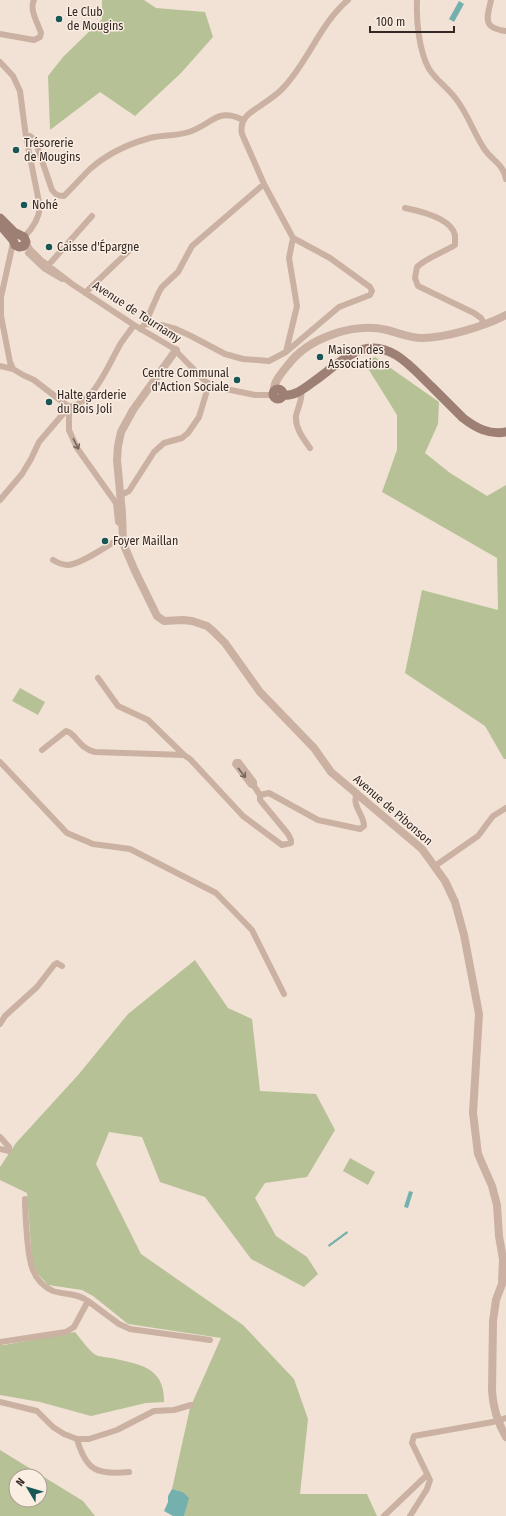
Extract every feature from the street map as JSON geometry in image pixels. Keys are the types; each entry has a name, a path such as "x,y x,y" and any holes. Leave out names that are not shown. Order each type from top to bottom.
{"main road":[{"name":"Avenue de Tournamy","path":"0,218 19,242"},
{"name":"Avenue de Tournamy","path":"0,225 19,242"},
{"path":"278,392 290,395 301,390 351,355 375,348 384,350 405,361 463,418 473,425 483,430 506,432"}],"street":[{"path":"0,34 34,40 40,37 42,33 33,11 32,4 34,0"},
{"path":"145,324 161,325 176,329 225,354 240,358 270,362 286,352 339,307 370,295 372,291 370,288 330,258 293,238 264,184 242,134 241,127 243,120 247,115 284,88 335,12 348,0"},
{"path":"417,0 416,11 421,49 430,70 456,99 468,117 481,145 499,164 506,179"},
{"path":"491,0 487,22 491,26 506,31"},
{"path":"0,62 13,76 20,91 26,136 40,207 40,215 37,221 19,242 9,259 1,296 0,316 10,362 14,369"},
{"path":"26,136 30,136 35,140 52,190 55,194 64,196 90,169 118,150 150,138 188,132 202,127 219,116 226,114 233,115 243,120"},
{"path":"140,329 145,324 162,287 178,272 192,246 264,184"},
{"path":"405,208 430,213 447,224 455,234 455,245 446,251 426,259 417,267 415,278 418,286 474,313 481,318 485,325"},
{"path":"47,267 92,216"},
{"path":"286,352 297,306 290,258 293,238"},
{"name":"Avenue de Tournamy","path":"19,242 30,249 47,267 140,329 165,342 176,350 202,379 209,384 255,395 278,392"},
{"path":"85,293 134,246"},
{"path":"278,392 280,376 290,362 305,349 325,336 358,329 377,328 411,337 423,338 485,325 506,315"},
{"path":"0,500 22,474 32,459 39,442 69,407 76,406 83,401 102,380 122,342 134,325"},
{"name":"Avenue de Pibonson","path":"176,350 133,410 121,432 117,460 121,495 123,543 134,571 157,616 164,621 192,621 207,626 213,631 225,643 260,692 314,748 330,772 357,793 422,849 445,881 455,902 479,1014 473,1113 478,1154 492,1186 497,1205 499,1236 504,1259 502,1284 496,1300 492,1342 493,1402 502,1419 506,1437"},
{"path":"0,366 14,369 34,380 69,407"},
{"path":"121,495 129,492 154,452 164,443 182,438 188,433 199,417 209,384"},
{"path":"301,390 302,398 296,417 299,432 310,448"},
{"path":"69,407 69,430 77,448 112,498 117,509 118,522 122,525"},
{"path":"53,560 60,564 69,565 98,552 122,538"},
{"path":"98,678 118,706 148,720 190,759 242,816 282,845 291,843 288,834 260,800 260,795 254,786"},
{"path":"42,750 66,730 70,732 83,747 95,752 184,755"},
{"path":"0,762 67,833 93,844 130,849 216,893 252,930 284,994"},
{"path":"260,795 269,793 318,820 360,829 364,826 364,822 354,803 354,798 357,793"},
{"path":"435,866 478,836 493,816 506,808"},
{"path":"0,1024 5,1016 37,987 54,965 57,963 62,966"},
{"path":"0,1137 9,1147 9,1151 0,1149"},
{"path":"25,1199 29,1262 34,1275 43,1286 54,1291 82,1296 119,1324 130,1329 210,1340"},
{"path":"0,1342 66,1332 74,1327 88,1301"},
{"path":"0,1402 37,1411 53,1427 76,1439 89,1438 117,1430 154,1411 174,1410 191,1405"},
{"path":"410,1516 427,1489 430,1480 412,1443 414,1436 502,1419"},
{"path":"76,1439 80,1453 85,1462 96,1470 111,1474 129,1472"},
{"path":"384,1516 427,1475"}],"green space":[{"path":"102,0 144,0 156,8 205,12 213,37 181,73 135,116 100,92 50,130 48,76 63,57 102,19"},
{"path":"375,357 439,402 438,424 425,453 450,473 487,496 506,485 506,759 504,759 485,726 405,673 422,590 498,610 497,558 382,492 397,450 397,415 364,362"},
{"path":"20,688 45,702 38,715 12,701"},
{"path":"195,960 228,1008 252,1019 260,1091 316,1094 335,1130 307,1177 265,1183 255,1198 276,1236 307,1257 318,1274 304,1287 251,1259 205,1197 160,1182 142,1137 109,1132 96,1164 141,1254 243,1325 294,1379 308,1419 300,1494 367,1494 377,1516 184,1516 188,1498 183,1492 172,1489 190,1408 221,1338 128,1324 93,1296 82,1290 48,1285 37,1273 32,1260 27,1193 0,1180 0,1167 16,1143 79,1074 128,1014"},
{"path":"350,1158 375,1172 368,1185 343,1171"},
{"path":"75,1332 96,1355 131,1362 148,1369 155,1374 160,1381 163,1390 164,1402 146,1403 91,1416 40,1402 0,1395 0,1344 4,1345"},
{"path":"0,1450 29,1468 8,1468 8,1508 48,1508 48,1479 83,1501 95,1516 0,1516"}],"water":[{"path":"459,1 464,4 454,22 449,19"},
{"path":"409,1191 413,1192 408,1208 404,1207"},
{"path":"347,1231 348,1233 329,1247 328,1245"},
{"path":"172,1489 183,1492 189,1498 184,1516 173,1516 164,1511 168,1502 168,1496"}],"place":[{"name":"Le Club de Mougins","path":"59,19"},
{"name":"Trésorerie de Mougins","path":"16,150"},
{"name":"Nohé","path":"24,205"},
{"name":"Caisse d'Épargne","path":"49,247"},
{"name":"Maison des Associations","path":"320,357"},
{"name":"Centre Communal d'Action Sociale","path":"237,380"},
{"name":"Halte garderie du Bois Joli","path":"49,402"},
{"name":"Foyer Maillan","path":"105,541"}]}
